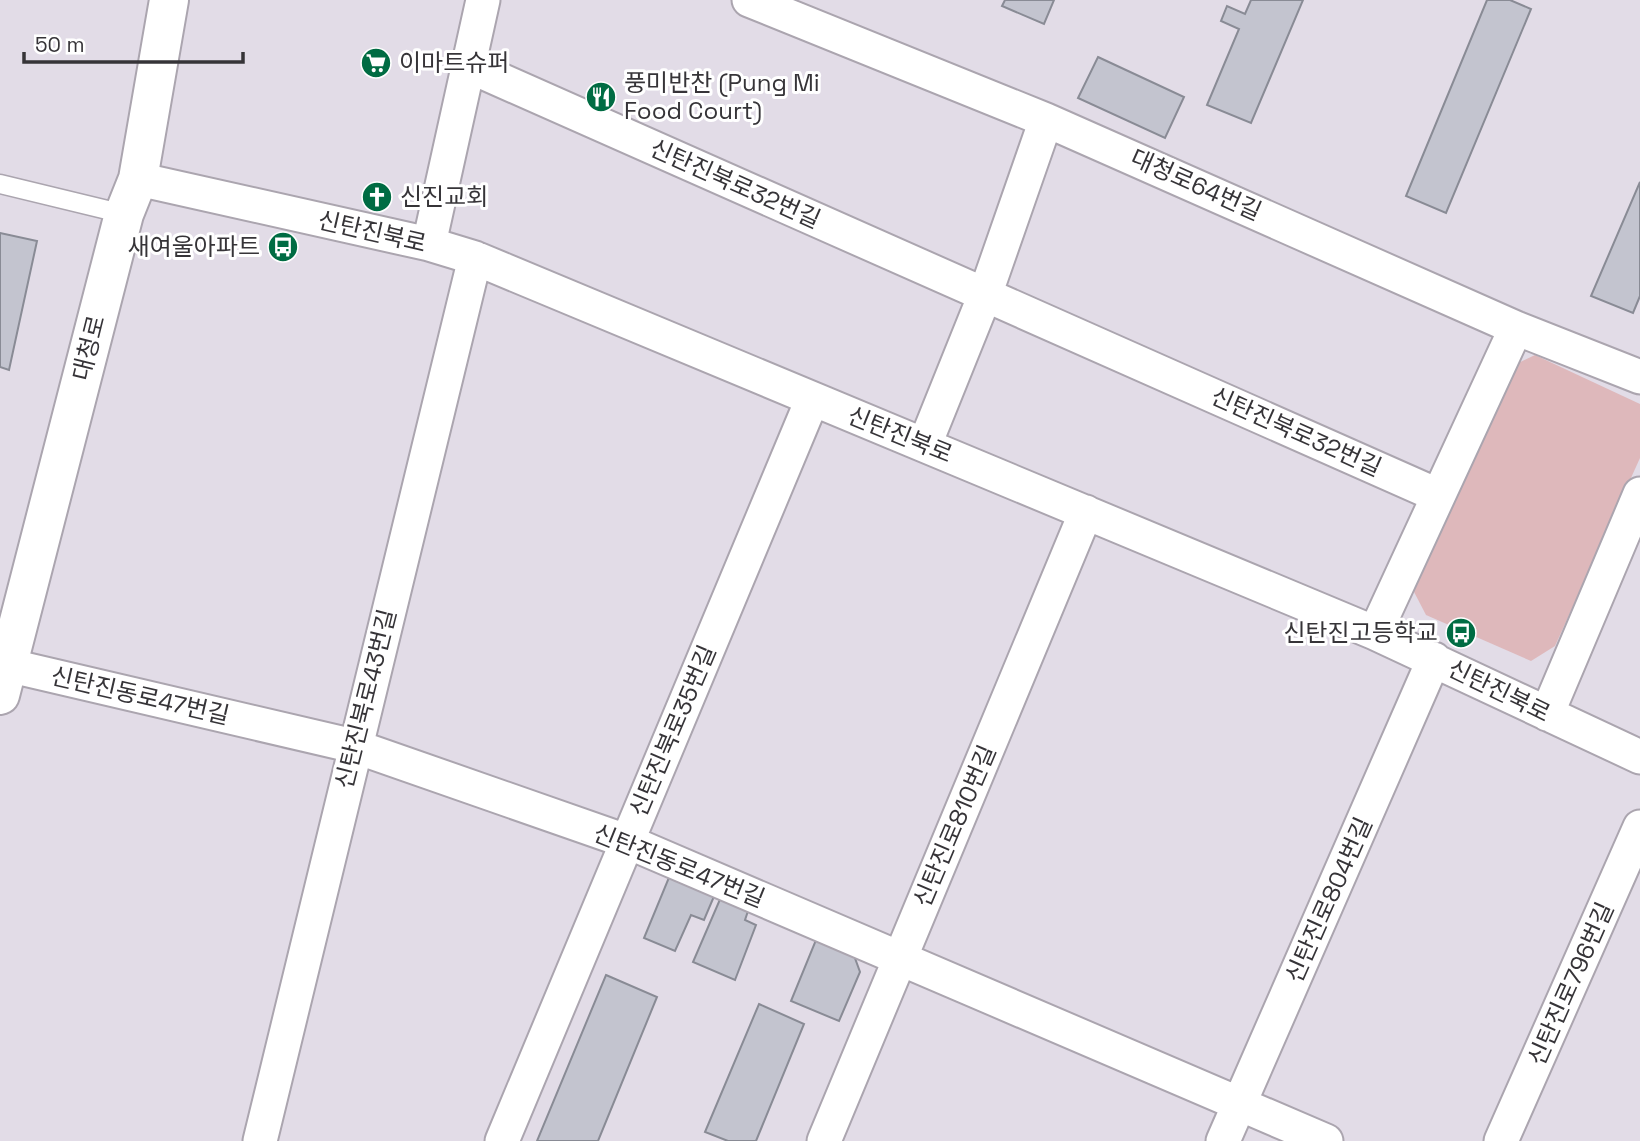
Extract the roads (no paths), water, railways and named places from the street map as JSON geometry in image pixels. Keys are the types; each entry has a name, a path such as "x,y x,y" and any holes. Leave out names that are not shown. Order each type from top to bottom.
{"main road":[{"name":"대청로","path":"2,674 124,214 138,179 169,0"}],"street":[{"path":"429,244 483,0"},
{"name":"대청로64번길","path":"749,0 1046,120 1517,328 1640,377"},
{"name":"신탄진북로32번길","path":"469,66 1437,495"},
{"path":"925,444 985,295 1046,120"},
{"name":"신탄진북로","path":"138,179 429,244 475,258 1434,659 1640,757"},
{"name":"신탄진북로43번길","path":"260,1141 354,746 475,258"},
{"path":"1375,634 1437,495 1517,328"},
{"name":"신탄진북로35번길","path":"502,1141 812,400"},
{"path":"1547,714 1640,494"},
{"name":"신탄진로810번길","path":"824,1141 1086,512"},
{"name":"신탄진로804번길","path":"1223,1141 1434,659"},
{"name":"신탄진동로47번길","path":"2,674 354,746 626,841 1326,1141"},
{"name":"신탄진로796번길","path":"1501,1141 1640,827"}],"lane":[{"path":"0,184 124,214"}],"place":[{"name":"이마트슈퍼","path":"376,63"},
{"name":"풍미반찬 (Pung Mi Food Court)","path":"601,97"},
{"name":"신진교회","path":"377,197"},
{"name":"새여울아파트","path":"283,247"},
{"name":"신탄진고등학교","path":"1461,633"}]}
